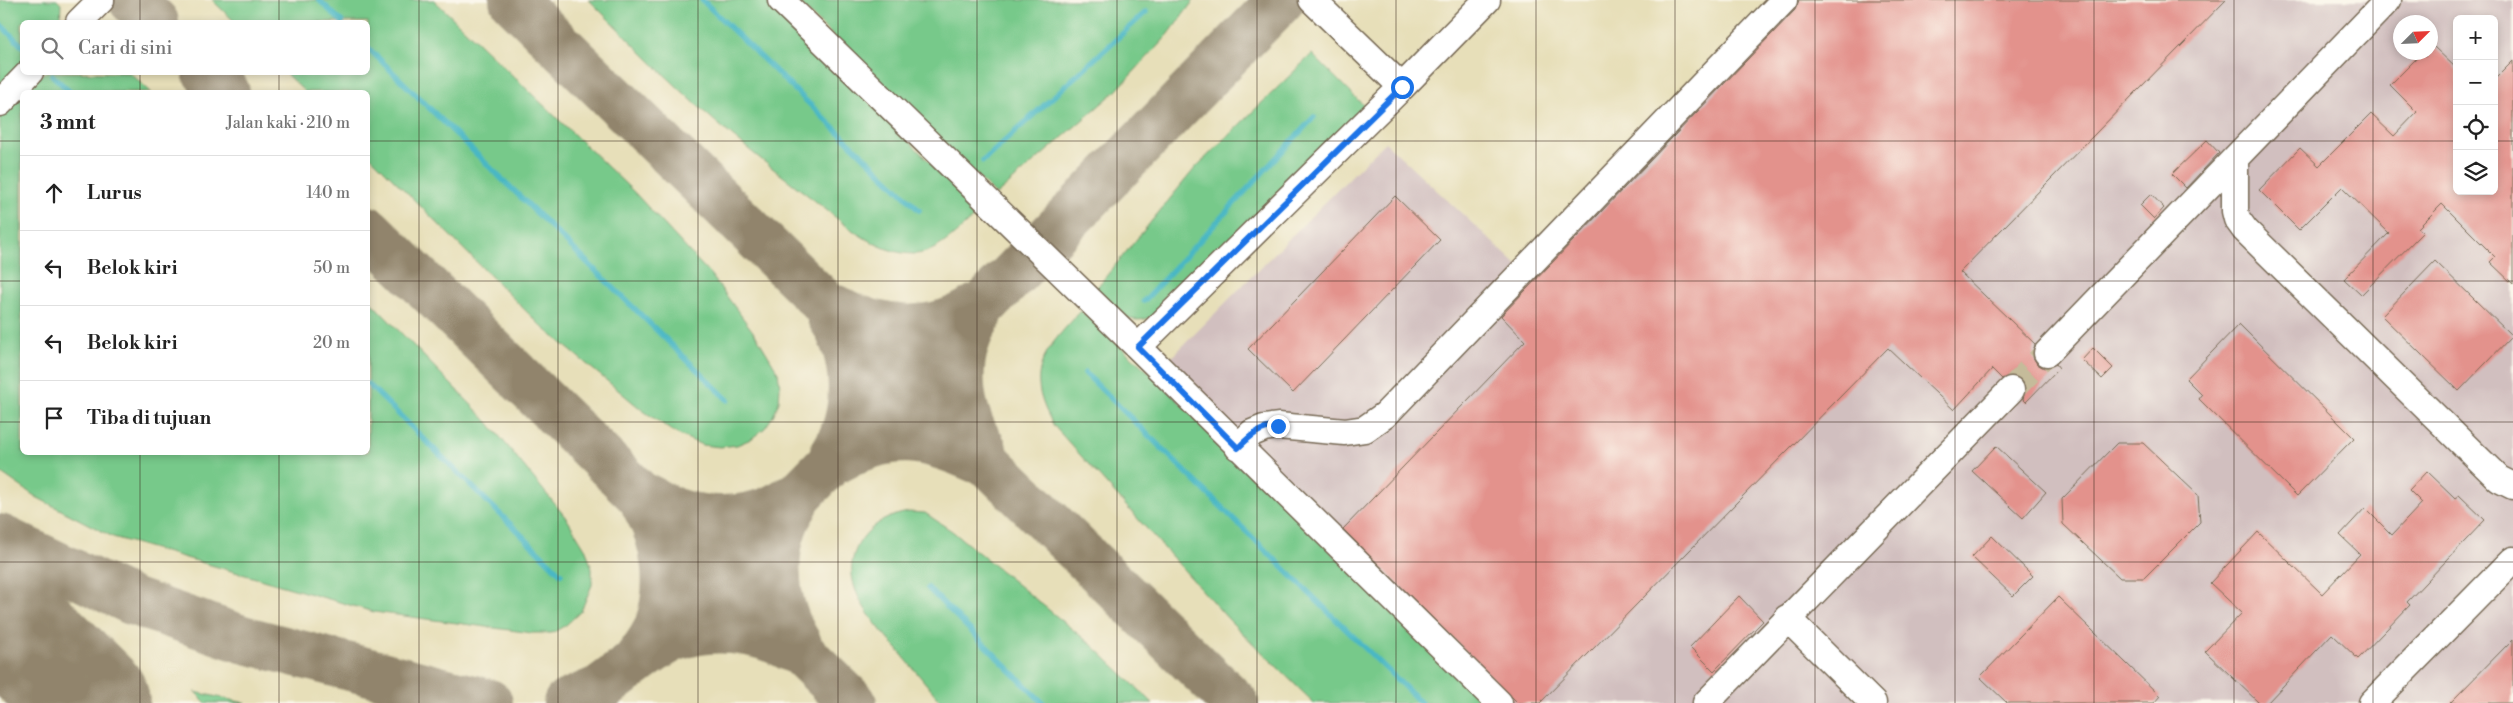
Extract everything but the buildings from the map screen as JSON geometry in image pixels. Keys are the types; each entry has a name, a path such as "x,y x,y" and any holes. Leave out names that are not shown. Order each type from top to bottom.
{"lane":[{"path":"81,20 101,0"},
{"path":"781,0 1138,347 1238,448 1499,703"},
{"path":"1312,0 1402,87"},
{"path":"1138,347 1402,87 1486,0"},
{"path":"1238,448 1252,433 1264,428 1278,426 1345,432 1365,429 1385,415 1784,0"},
{"path":"2047,353 2388,0"},
{"path":"0,103 27,75"},
{"path":"2235,159 2235,211 2237,219 2245,230 2498,479 2513,486"},
{"path":"1706,703 2011,390"},
{"path":"2372,703 2513,560"},
{"path":"1787,618 1874,703"}],"shaded area":[{"path":"1773,0 2513,0 2513,703 1484,703 1153,376 1385,142 1518,266"}],"green space":[{"path":"0,0 57,0 61,4 60,20 20,20 20,64 0,86"},
{"path":"212,0 434,0 634,192 711,275 757,337 778,372 779,402 765,428 751,439 737,445 720,447 702,445 677,434 642,410 541,326 370,156 370,90 303,90 287,75 370,75 370,20 233,20"},
{"path":"589,0 765,0 980,211 942,244 924,252 915,254 900,252 872,242 846,225 716,122"},
{"path":"796,0 1194,0 1168,35 1116,91 996,195"},
{"path":"1312,54 1364,106 1158,314 1138,320 1130,319 1116,311 1094,291 1196,167"},
{"path":"42,75 132,75 149,90 27,90"},
{"path":"20,97 20,455 370,455 370,301 487,421 567,519 586,550 592,569 592,585 581,611 566,625 552,633 532,633 374,612 113,537 36,497 0,472 0,118"},
{"path":"1081,311 1153,376 1484,703 1314,703 1230,621 1054,426 1040,391 1039,377 1042,364 1056,339"},
{"path":"909,512 925,513 952,531 1093,646 1153,703 942,703 877,626 860,599 854,585 852,570 854,555 861,540 876,524 895,515"},
{"path":"195,692 245,703 206,703"}],"waterway":[{"path":"319,0 340,20"},
{"path":"702,0 919,210"},
{"path":"983,161 1146,12"},
{"path":"0,24 20,44"},
{"path":"370,50 728,400"},
{"path":"52,75 68,90"},
{"path":"1144,301 1314,117"},
{"path":"1085,373 1421,703"},
{"path":"370,386 561,574"},
{"path":"928,588 1043,703"}],"taxiway":[{"path":"132,0 153,20"},
{"path":"513,0 1235,703"},
{"path":"567,703 600,689 635,663 1281,0"},
{"path":"209,75 224,90"},
{"path":"370,232 853,703"},
{"path":"836,309 870,323 888,327 924,328 959,318 976,308"},
{"path":"830,315 846,348 852,384 848,421 842,439 833,455"},
{"path":"979,315 970,331 964,348 961,382 967,417 983,449"},
{"path":"838,459 857,449 875,443 908,439 925,441 978,460"},
{"path":"650,499 666,508 683,514 720,519 739,518 757,514 774,508 790,499"},
{"path":"795,504 786,520 780,538 777,574 783,611 798,644"},
{"path":"645,505 658,534 662,549 665,564 665,596 656,631 635,663 669,640 688,633 703,631 735,630 766,637 793,649"},
{"path":"0,538 132,601 242,639 489,703"}],"runway":[{"path":"0,615 90,703"}],"tunnel":[{"path":"2011,390 2047,353"}],"route":[{"path":"1278,426 1264,428 1252,433 1238,448 1138,347 1402,87"}]}
